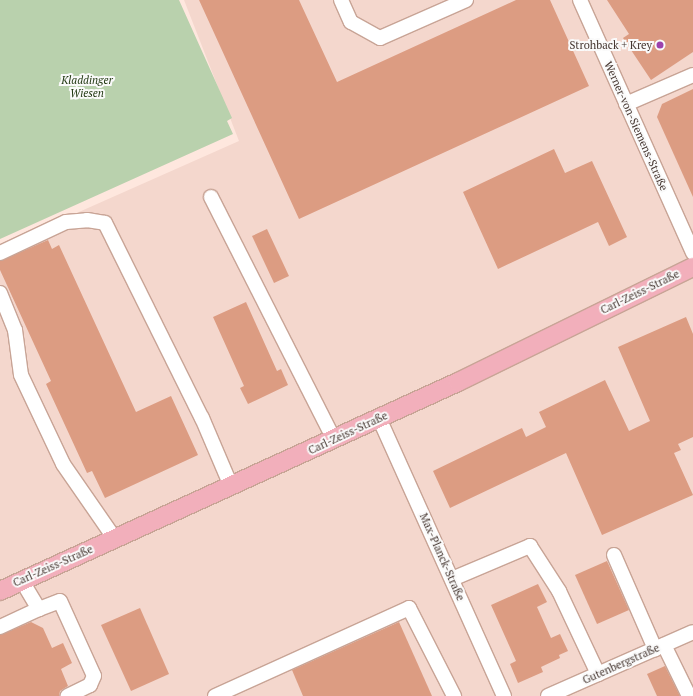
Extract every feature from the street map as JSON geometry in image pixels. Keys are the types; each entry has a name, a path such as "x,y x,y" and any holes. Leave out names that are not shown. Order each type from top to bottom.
{"main road":[{"name":"Carl-Zeiss-Straße","path":"0,590 334,439 539,344 693,266"}],"street":[{"path":"341,0 351,22 380,38 466,0"},
{"name":"Werner-von-Siemens-Straße","path":"580,0 693,253"},
{"path":"626,104 693,75"},
{"path":"211,197 334,439"},
{"path":"0,253 66,222 87,220 105,223 155,321 231,486"},
{"path":"0,293 15,330 21,375 63,464 115,538"},
{"name":"Max-Planck-Straße","path":"380,418 504,696"},
{"path":"452,579 530,546 559,591 598,674"},
{"path":"614,555 659,647 690,696"},
{"path":"22,581 39,609"},
{"path":"0,627 60,600 94,676 90,685 67,696"},
{"path":"215,696 409,608 454,696"},
{"name":"Gutenbergstraße","path":"548,696 693,632"}],"shaded area":[{"path":"184,0 693,0 693,696 0,696 0,247 239,141"}],"green space":[{"name":"Kladdinger Wiesen","path":"0,0 179,0 232,118 227,121 233,134 0,239"}],"building":[{"path":"199,0 299,0 337,82 516,0 550,0 589,86 299,219"},
{"name":"Strohback + Krey","path":"607,0 693,0 693,52 651,80 623,38 629,34"},
{"path":"693,89 693,197 657,117 662,104"},
{"path":"554,149 565,173 592,161 627,237 609,246 598,222 498,269 463,192"},
{"path":"267,229 289,276 274,283 252,236"},
{"path":"48,240 52,249 59,245 136,412 171,396 198,455 105,498 92,471 87,473 46,384 51,381 0,270 0,261"},
{"path":"246,302 277,371 281,369 288,385 248,404 240,388 244,386 213,317"},
{"path":"686,317 693,334 693,437 678,444 681,450 674,453 693,495 602,535 566,453 450,508 433,471 522,428 526,437 546,427 539,412 605,380 629,431 650,421 618,347"},
{"path":"607,561 629,610 597,624 575,575"},
{"path":"538,584 547,602 537,607 551,638 560,634 568,651 559,655 560,658 541,667 543,672 518,683 510,664 516,661 491,605"},
{"path":"140,608 169,674 131,691 101,625"},
{"path":"31,622 43,628 52,648 63,643 72,663 61,669 68,686 60,691 59,696 0,696 0,635"},
{"path":"399,622 432,696 303,696 292,670"},
{"path":"665,666 680,696 657,696 647,674"}],"place":[{"name":"Strohback + Krey","path":"660,45"}]}
